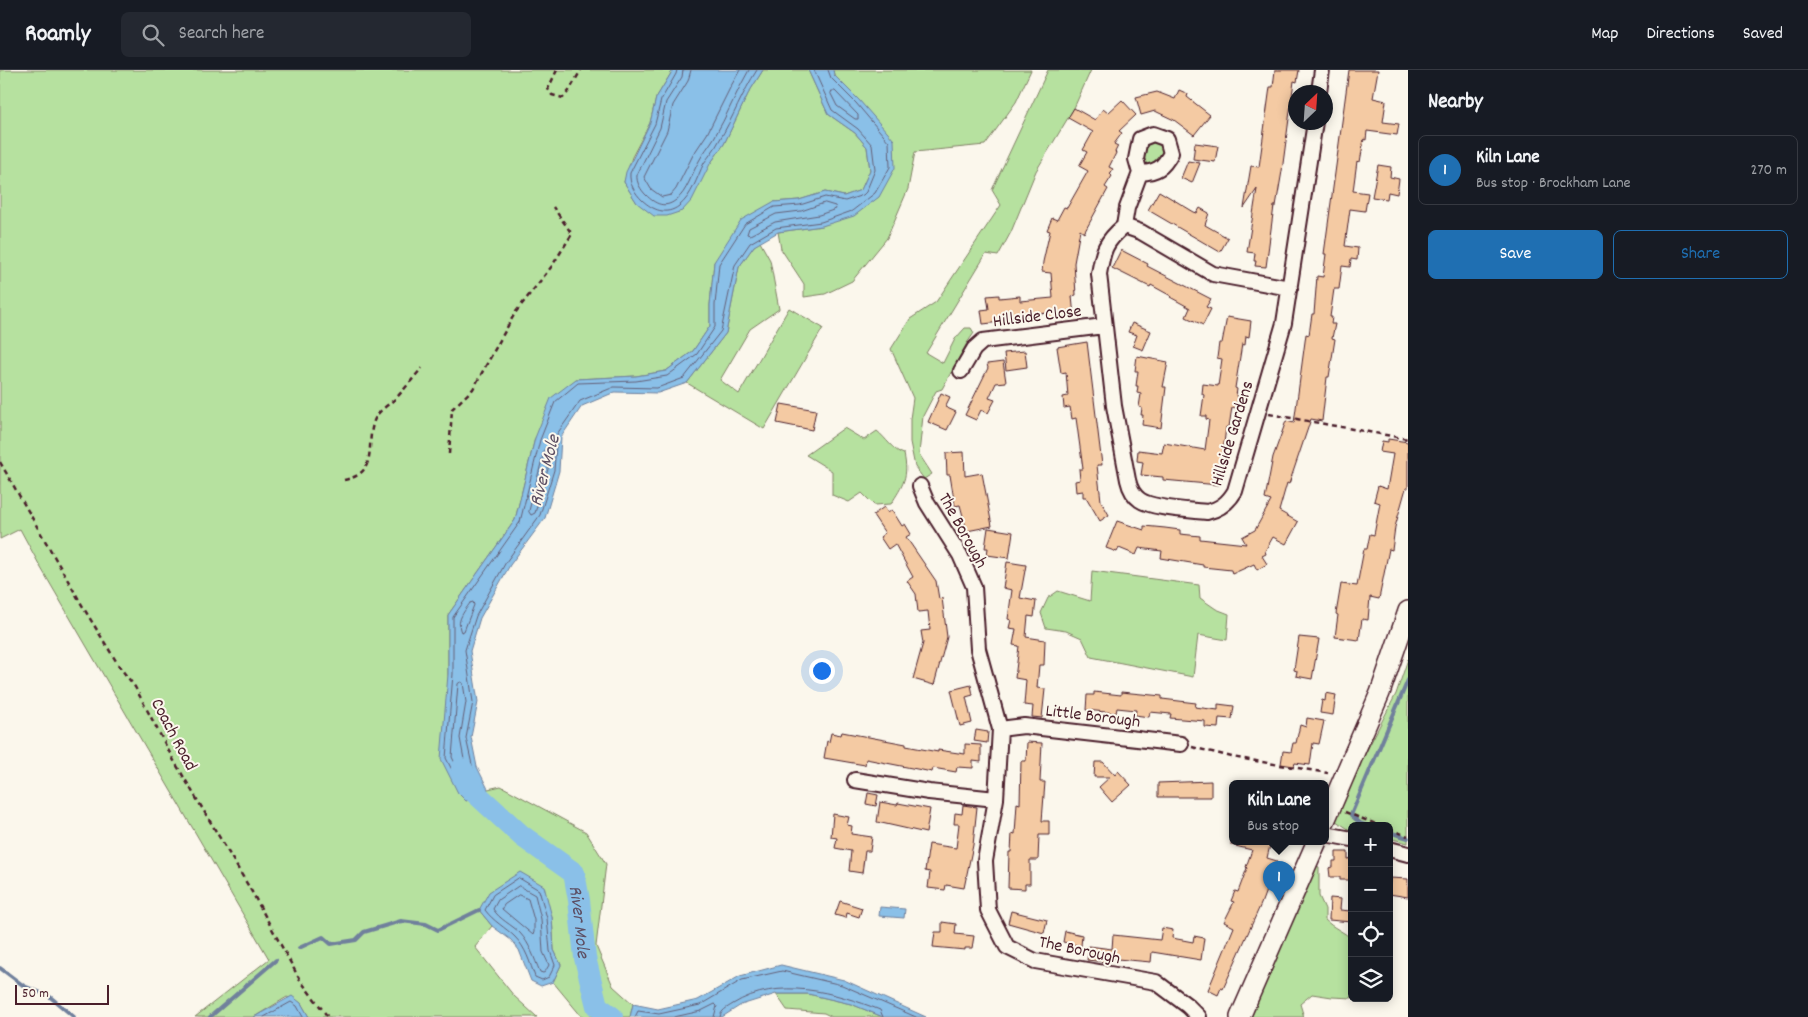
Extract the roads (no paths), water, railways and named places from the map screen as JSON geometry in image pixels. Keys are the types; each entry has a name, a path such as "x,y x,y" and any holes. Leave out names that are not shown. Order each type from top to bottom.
{"street":[{"path":"1320,85 1322,70"},
{"name":"Hillside Gardens","path":"1140,173 1127,208 1124,226 1112,236 1103,253 1099,274 1114,406 1128,480 1130,489 1142,502 1207,512 1216,510 1224,505 1234,491 1284,323 1314,130"},
{"path":"1124,226 1141,232 1212,274 1290,288"},
{"name":"Hillside Close","path":"961,371 974,349 983,341 1104,326"},
{"name":"The Borough","path":"920,486 927,503 960,555 974,587 978,649 1000,729 996,799 985,861 988,910 1007,947 1035,961 1156,982 1188,1006 1199,1017"},
{"path":"1329,811 1380,693 1408,611"},
{"name":"Little Borough","path":"1000,729 1024,726 1180,744"},
{"path":"855,780 929,792 996,799"},
{"path":"1329,835 1348,838"},
{"path":"1240,1017 1315,845"},
{"path":"1393,850 1408,854"}],"water":[{"path":"673,70 763,70 748,94 724,144 710,164 692,200 682,211 667,216 654,216 637,203 624,182 626,172 650,123 656,98"},
{"path":"808,70 833,70 834,75 894,140 895,168 879,197 854,216 822,226 778,232 754,246 739,267 726,333 687,383 658,393 615,392 582,406 561,437 559,471 545,518 510,565 480,618 470,651 478,702 471,737 477,767 488,789 466,801 458,793 441,759 448,674 448,615 515,520 535,438 551,398 576,379 636,376 666,371 693,351 710,326 714,262 741,220 773,202 799,200 825,192 844,196 861,190 870,170 867,147 855,133 828,114"},
{"path":"520,872 544,886 552,917 554,950 561,965 553,982 541,986 531,981 519,950 511,940 492,926 479,910 489,892"},
{"path":"880,907 905,909 904,918 879,916"},
{"path":"781,965 844,980 926,1017 883,1017 851,1004 808,994 776,994 741,1005 722,1017 630,1017 633,1004 658,1009 698,1000 740,976"},
{"path":"292,996 301,1003 309,1017 254,1017"}],"waterway":[{"path":"1359,822 1351,815 1408,680"},
{"name":"River Mole","path":"462,769 472,790 522,836 574,873 585,958 597,1006 612,1017"},
{"path":"1393,833 1408,838"},
{"path":"299,948 323,937 331,944 356,940 364,932 401,921 426,924 438,930 479,910"},
{"path":"210,1017 276,960"},
{"path":"0,968 24,986 49,996 74,1017"}],"place":[{"name":"Kiln Lane","path":"1279,902"}]}
